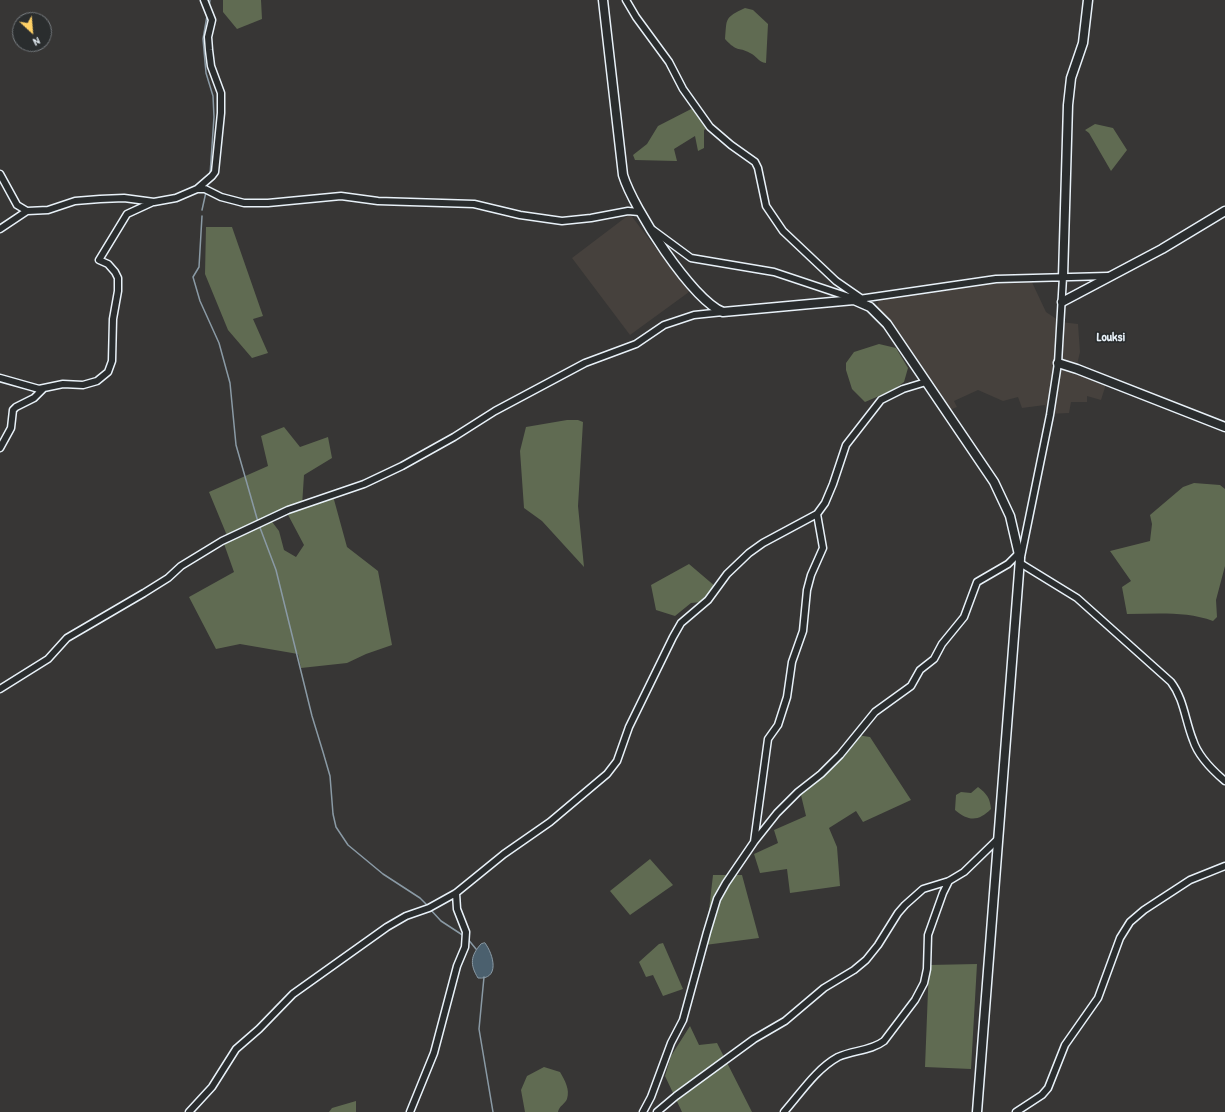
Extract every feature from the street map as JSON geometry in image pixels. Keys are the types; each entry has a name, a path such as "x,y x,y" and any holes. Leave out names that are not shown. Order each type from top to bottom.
{"street":[{"path":"0,378 32,388 43,389 63,384 83,385 97,381 108,372 112,361 113,319 118,291 118,278 113,269 106,262 99,260 128,214 154,202 176,198 197,189 215,172 221,113 221,93 211,66 208,36 212,20 204,0"},
{"path":"603,0 620,162 626,184 648,227 688,281 712,306 724,312"},
{"path":"626,0 636,17 669,62 683,89 710,127 730,145 755,162 758,168 766,206 783,231 836,281 878,314 895,334 994,482 1010,516 1020,558 1077,598 1171,682 1177,690 1183,704 1193,742 1210,767 1225,781"},
{"path":"977,1112 1020,558 1050,415 1058,363 1063,277 1068,105 1071,78 1083,43 1088,0"},
{"path":"0,174 17,205 27,211"},
{"path":"197,189 205,189 221,197 244,203 268,203 341,196 378,201 474,204 527,216 562,221 628,212 640,212"},
{"path":"0,229 27,211 48,210 75,202 124,198 154,202"},
{"path":"1062,302 1162,249 1225,211"},
{"path":"648,227 691,258 774,272 858,299"},
{"path":"0,689 48,659 67,638 168,578 181,566 222,541 288,510 364,484 402,466 454,437 495,410 585,363 636,344 664,325 694,315 858,299 996,279 1111,276"},
{"path":"1058,363 1225,427"},
{"path":"189,1112 212,1087 236,1049 259,1029 293,994 387,927 406,916 430,908 456,893 504,854 550,822 607,774 617,761 629,728 681,623 708,600 727,574 749,553 763,543 817,514 825,503 833,484 846,445 881,400 903,389 926,382"},
{"path":"0,448 11,428 13,410 34,398 43,389"},
{"path":"754,842 768,739 778,725 787,697 792,662 803,631 807,590 811,575 823,548 817,514"},
{"path":"643,1112 671,1043 683,1020 706,932 718,899 726,883 754,842 777,813 798,792 822,774 840,755 875,712 911,686 920,670 934,659 942,644 964,617 977,582 1020,558"},
{"path":"657,1112 676,1096 754,1039 785,1021 824,988 854,970 866,960 878,945 898,913 905,905 923,889 950,881 977,861 998,839"},
{"path":"1016,1112 1042,1095 1048,1088 1065,1045 1098,998 1120,938 1130,922 1144,910 1190,880 1225,866"},
{"path":"784,1112 821,1070 837,1058 852,1052 879,1045 884,1041 915,1000 924,983 927,969 928,935 943,893 950,881"},
{"path":"410,1112 434,1053 457,966 465,947 466,932 457,909 456,893"}],"shaded area":[{"path":"630,214 689,292 630,335 572,258"},
{"path":"1030,278 1046,312 1061,322 1078,324 1080,352 1076,369 1107,381 1101,400 1087,396 1087,402 1071,402 1069,413 1048,414 1045,405 1022,408 1018,397 1003,401 978,390 954,401 957,407 945,412 891,335 874,317 880,296"}],"green space":[{"path":"223,0 261,0 262,19 237,29 223,12"},
{"path":"745,8 753,10 768,24 766,63 746,51 735,48 725,39 728,19 733,14"},
{"path":"695,107 710,127 704,130 704,148 698,151 695,136 674,149 677,161 635,160 633,155 647,144 658,126"},
{"path":"1095,124 1113,128 1127,150 1111,171 1089,133 1085,130"},
{"path":"206,227 232,227 263,316 253,319 268,353 252,358 228,330 205,274"},
{"path":"879,344 896,348 908,368 904,382 893,390 865,402 852,389 846,370 846,363 854,352"},
{"path":"567,420 578,420 583,422 578,506 584,567 542,521 524,508 520,451 526,427"},
{"path":"284,427 300,447 328,437 332,458 304,475 302,506 333,496 347,547 378,571 392,645 366,654 347,663 301,668 298,654 240,644 216,649 189,597 234,572 223,541 228,538 209,492 268,466 261,436","holes":["286,511 304,545 296,557 284,550 279,531 270,519"]},
{"path":"1194,483 1220,485 1225,489 1225,566 1216,600 1217,617 1213,621 1181,614 1127,614 1122,587 1131,581 1110,551 1150,541 1152,524 1150,515 1183,487"},
{"path":"689,564 716,587 707,598 701,602 691,603 675,616 656,610 651,585"},
{"path":"857,735 870,737 911,800 863,822 856,811 829,828 837,847 840,886 790,893 787,869 760,873 754,854 778,843 774,830 806,816 800,791 853,745"},
{"path":"978,787 988,796 991,809 978,818 965,817 955,810 956,795 961,792 971,793"},
{"path":"650,859 673,885 630,915 610,891"},
{"path":"713,875 742,875 759,938 705,945"},
{"path":"663,943 683,989 663,996 653,975 646,977 639,962 659,944"},
{"path":"977,964 971,1069 925,1067 929,965"},
{"path":"690,1026 699,1045 717,1043 752,1112 682,1112 665,1076 671,1056"},
{"path":"544,1067 560,1072 567,1088 567,1099 558,1112 525,1112 521,1090 527,1076"},
{"path":"356,1101 356,1112 329,1112 332,1108"}],"water":[{"path":"485,943 493,960 492,971 490,975 485,978 478,978 472,961 477,948 481,944"}],"waterway":[{"path":"209,7 210,0"},
{"path":"207,16 203,39 206,73 213,96 214,117 210,175"},
{"path":"202,210 206,192"},
{"path":"202,216 199,267 193,277 200,301 219,343 230,383 236,445 258,522"},
{"path":"259,525 276,570 312,716 330,776 333,814 336,827 348,845 383,874 420,898 428,906"},
{"path":"430,909 441,921 464,936"},
{"path":"467,938 476,949"},
{"path":"484,977 479,1029 493,1112"}],"district":[{"name":"Louksi","path":"1111,338"}]}
